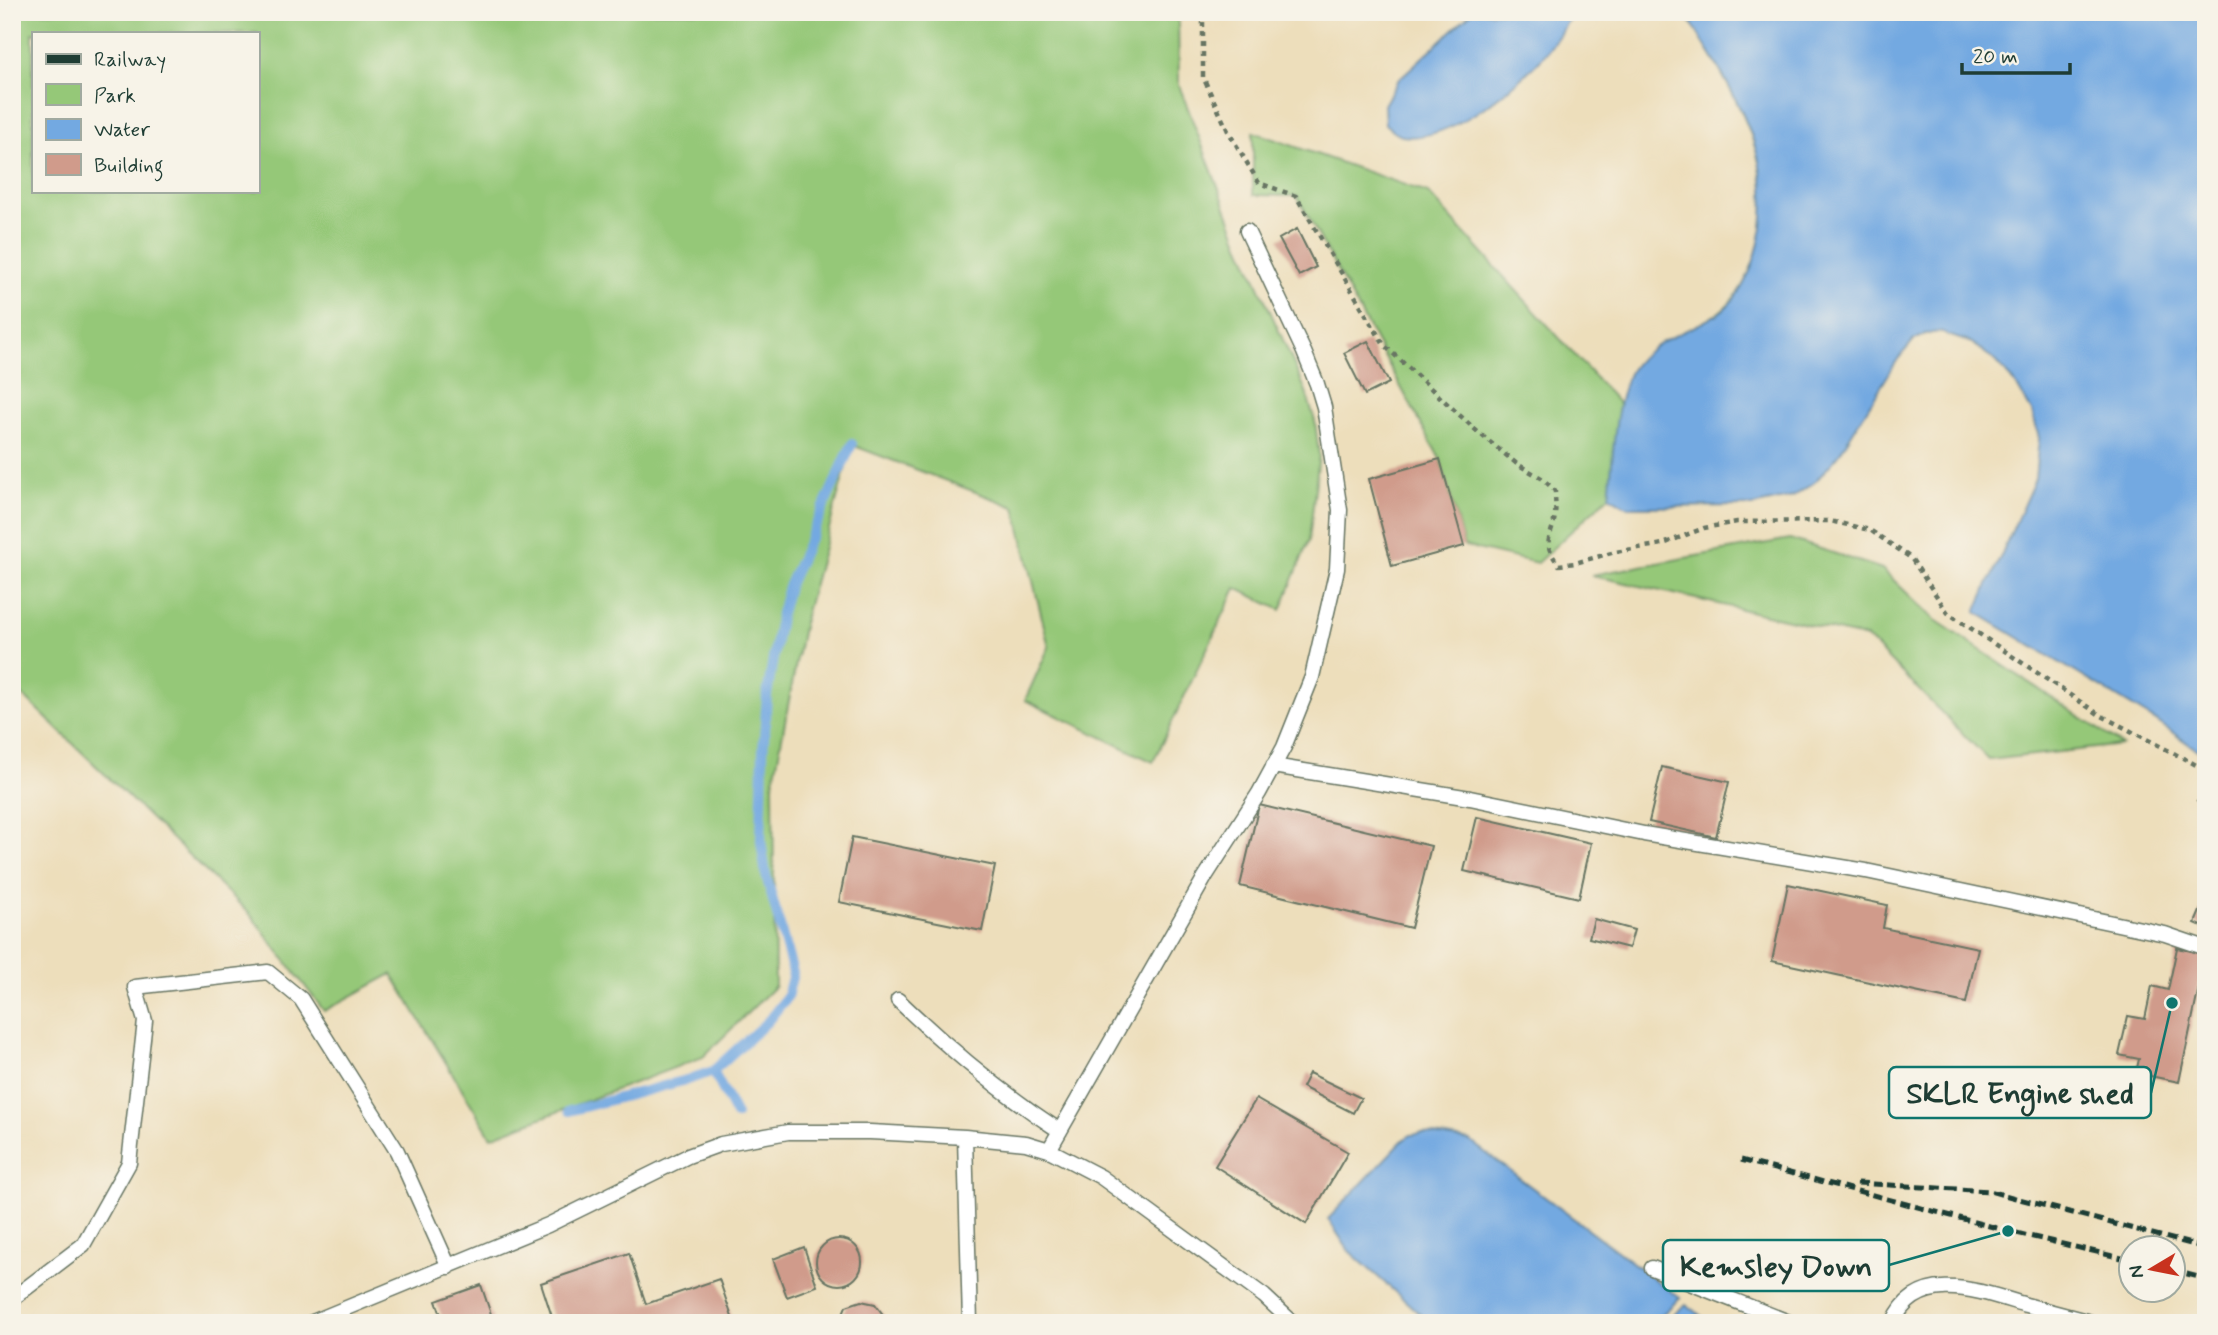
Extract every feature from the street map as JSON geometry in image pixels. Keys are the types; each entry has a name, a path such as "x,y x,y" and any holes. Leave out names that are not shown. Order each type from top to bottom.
{"lane":[{"path":"1049,1150 1198,888 1273,766 1303,704 1319,651 1337,569 1339,510 1330,443 1317,384 1247,230"},
{"path":"1273,766 1470,798 1644,834 1866,871 2165,934 2206,948"},
{"path":"12,1299 83,1245 129,1163 145,1021 135,987 268,972 301,999 397,1151 449,1267"},
{"path":"898,1000 1013,1101 1060,1131"},
{"path":"310,1323 344,1317 449,1267 548,1225 688,1156 740,1139 788,1132 870,1132 1026,1143 1049,1150 1101,1177 1264,1296 1293,1323"},
{"path":"965,1137 970,1323"},
{"path":"1652,1268 1791,1323"},
{"path":"1893,1323 1901,1307 1913,1297 1928,1290 1954,1287 2094,1323"}],"path":[{"path":"1203,12 1203,77 1228,131 1259,183 1296,196 1384,345 1480,434 1517,464 1543,479 1555,491 1555,517 1548,535 1549,551 1559,565 1663,544 1704,528 1737,522 1830,521 1870,530 1910,558 1948,613 2100,715 2206,769"},
{"path":"2196,799 2206,807"}],"green space":[{"path":"12,12 1178,12 1179,85 1240,244 1305,389 1315,421 1319,455 1309,540 1281,610 1236,588 1153,762 1025,700 1049,647 1015,507 852,445 805,616 773,785 775,986 703,1057 491,1137 392,974 324,1011 250,914 12,685"},
{"path":"1685,12 1945,12 1654,446 1609,496 1537,563 1464,546 1440,459 1297,196 1253,195 1253,132 1428,193 1619,404 1630,373 1641,358 1664,342 1713,316 1736,296 1758,249 1764,217 1763,185 1747,124 1734,95"},
{"path":"1790,539 1882,569 1934,619 2122,745 1989,760 1867,638 1591,575"}],"water":[{"path":"1472,12 1574,12 1541,58 1493,101 1457,124 1438,132 1419,136 1398,134 1385,124 1384,105 1399,79"},
{"path":"1685,12 2206,12 2206,756 2156,721 1976,612 2035,479 2039,438 2032,412 2017,386 1997,362 1972,343 1939,332 1925,334 1913,341 1898,359 1838,456 1816,481 1793,497 1753,506 1628,507 1609,496 1618,413 1625,382 1631,370 1650,350 1713,317 1730,303 1740,291 1751,269 1763,220 1763,188 1758,157 1748,127 1735,98"},
{"path":"1422,1133 1470,1141 1680,1298 1653,1323 1430,1323 1349,1251 1328,1219 1402,1141 1411,1135"},
{"path":"1686,1304 1710,1323 1664,1323"}],"building":[{"path":"1297,229 1316,267 1299,276 1279,239"},
{"path":"1368,341 1389,383 1365,395 1344,353"},
{"path":"1440,459 1464,546 1392,566 1369,479"},
{"path":"1662,767 1729,782 1716,837 1649,822"},
{"path":"1259,805 1431,846 1411,928 1240,886"},
{"path":"1477,817 1591,843 1579,898 1464,871"},
{"path":"852,837 995,866 982,931 839,902"},
{"path":"1788,884 1887,905 1883,928 1978,948 1966,1003 1772,961"},
{"path":"2206,897 2206,928 2195,923"},
{"path":"1594,919 1634,930 1629,948 1589,938"},
{"path":"2177,948 2206,954 2179,1082 2136,1073 2139,1059 2119,1055 2128,1016 2145,1019 2152,986 2168,990"},
{"path":"1309,1073 1361,1098 1353,1113 1302,1087"},
{"path":"1256,1099 1348,1152 1306,1224 1215,1166"},
{"path":"839,1239 855,1246 862,1262 855,1278 839,1285 823,1278 816,1262 823,1246"},
{"path":"804,1247 817,1286 787,1297 773,1259"},
{"path":"629,1253 646,1304 719,1279 734,1323 554,1323 541,1283"},
{"path":"481,1285 494,1323 444,1323 436,1301"},
{"path":"861,1301 875,1304 884,1316 885,1323 839,1323 846,1306"}],"waterway":[{"path":"569,1111 713,1071 768,1021 787,997 793,973 766,875 761,841 767,695 780,617 788,587 852,444"},
{"path":"713,1071 736,1115"}],"railway":[{"path":"1741,1160 2008,1231 2116,1257"},
{"path":"1857,1183 1989,1191 2206,1248"},
{"path":"2186,1274 2206,1279"}],"place":[{"name":"SKLR Engine shed","path":"2172,1003"},
{"name":"Kemsley Down","path":"2008,1231"}]}
